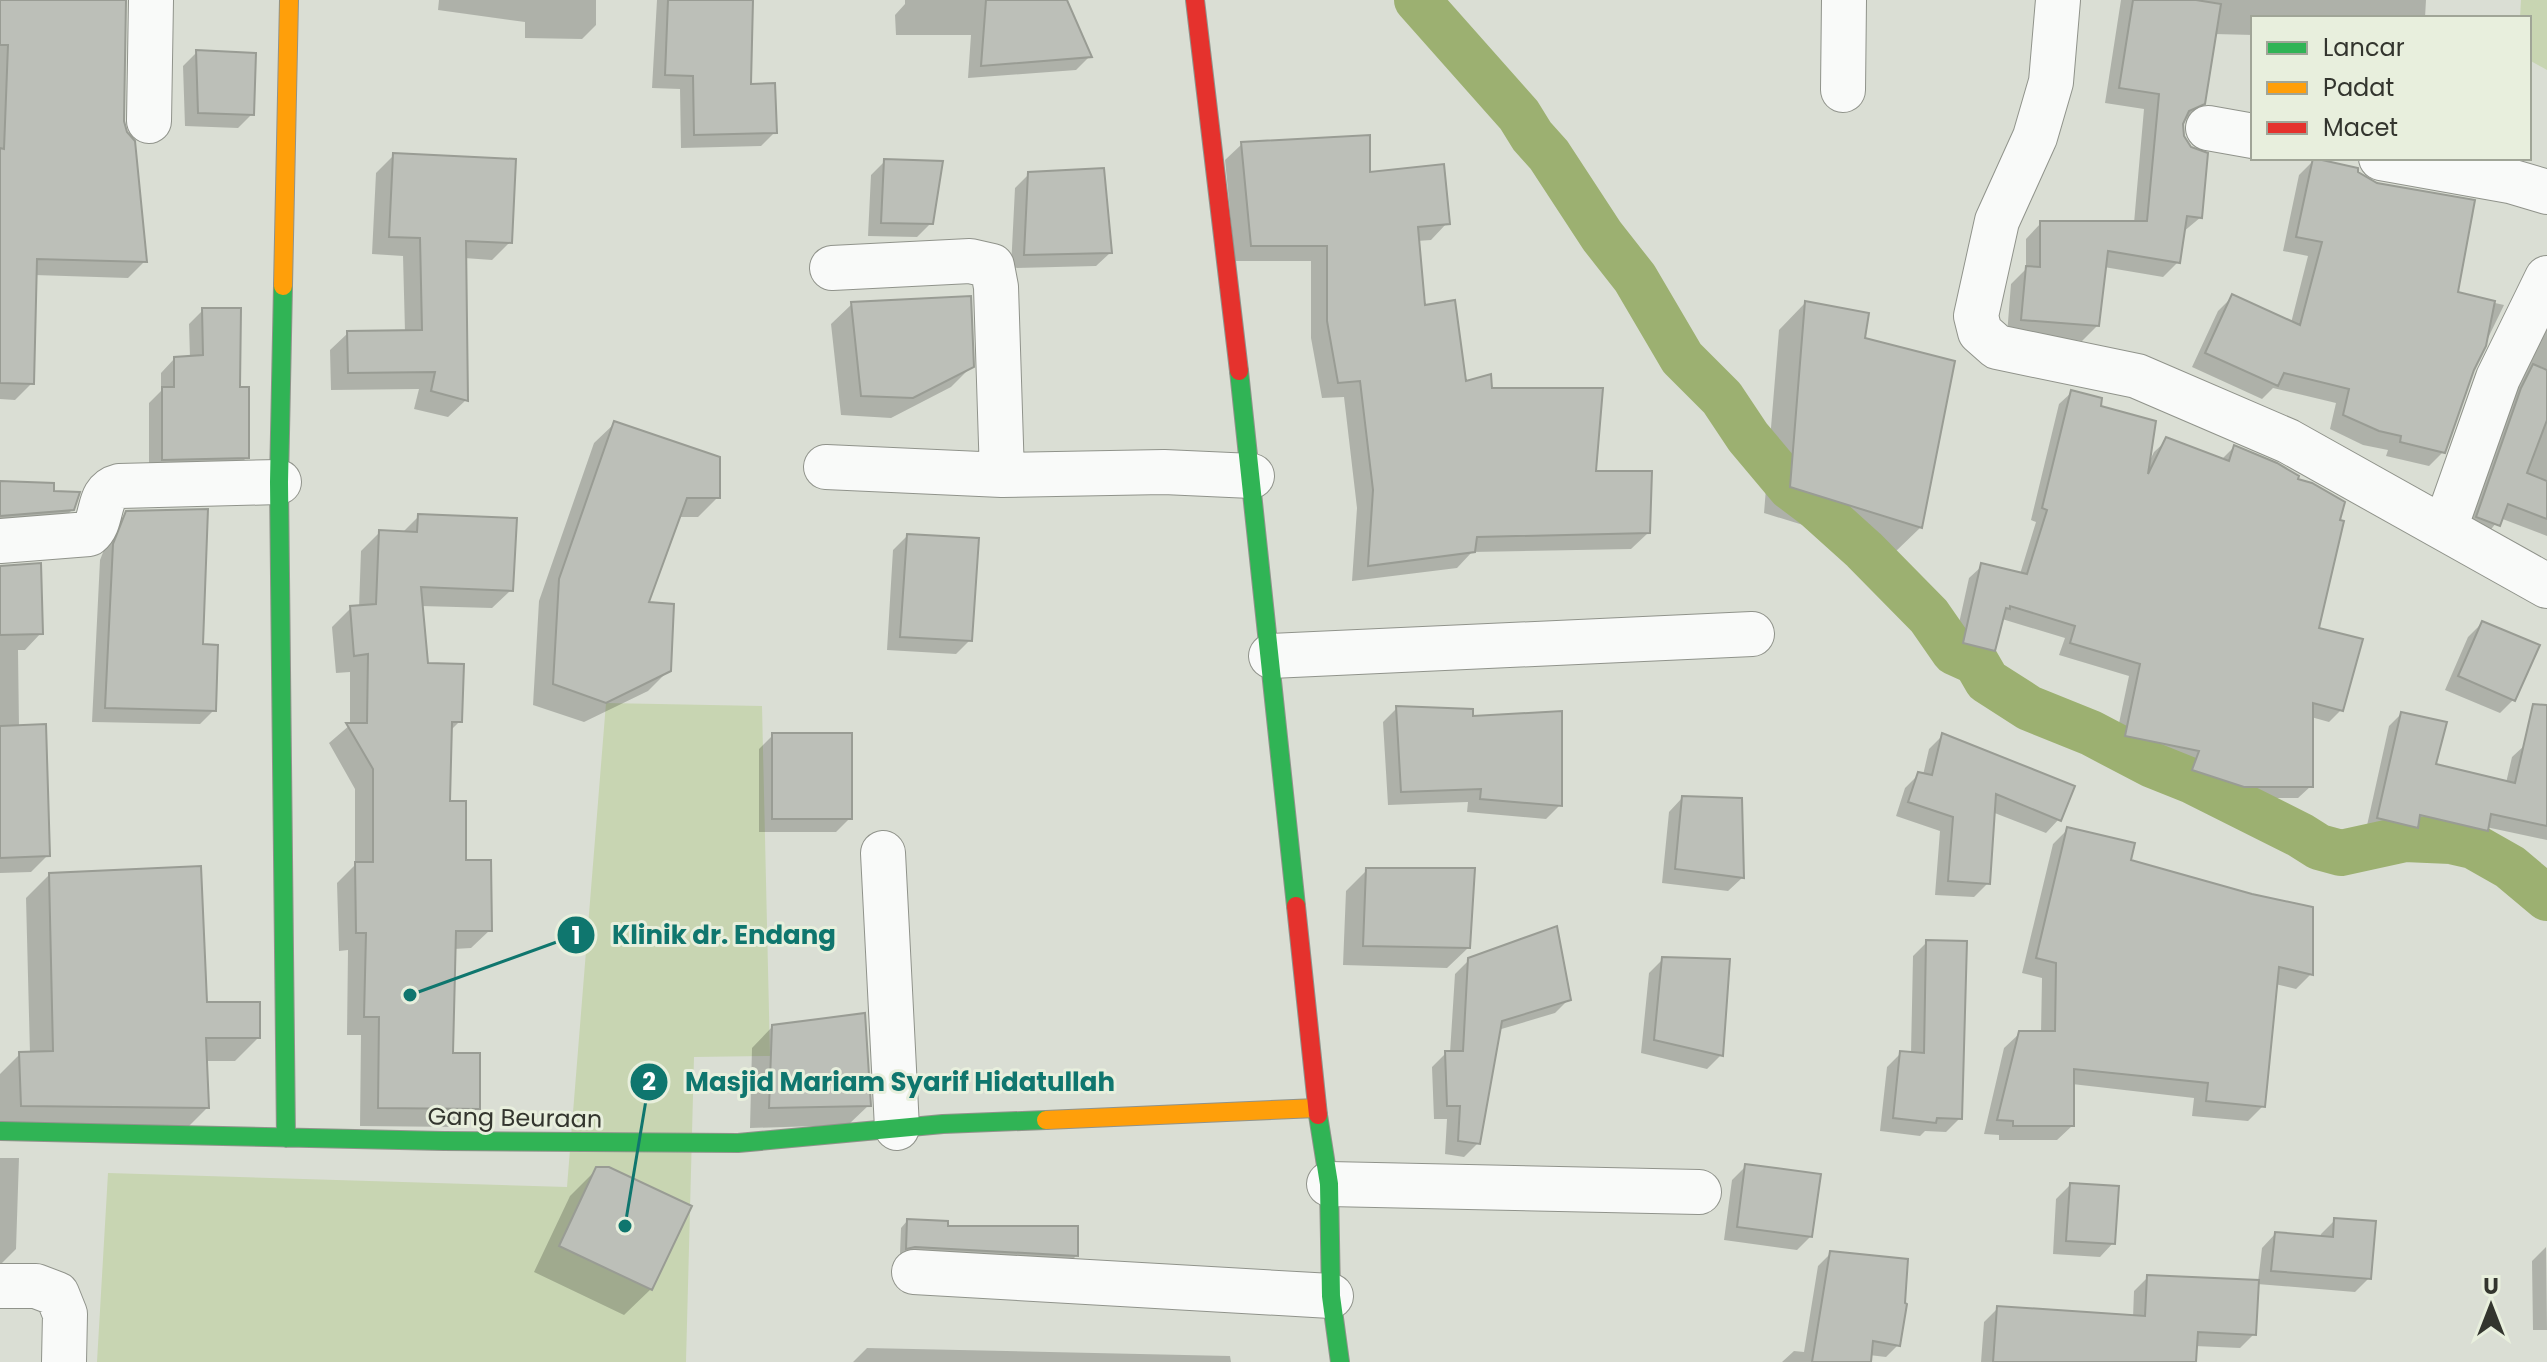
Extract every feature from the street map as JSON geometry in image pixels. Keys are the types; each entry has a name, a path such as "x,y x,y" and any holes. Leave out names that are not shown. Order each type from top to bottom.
{"street":[{"path":"149,121 151,0"},
{"path":"286,1138 279,482 289,0"},
{"path":"1195,0 1252,476 1317,1108 1329,1184 1331,1296 1340,1362"},
{"path":"1843,90 1844,0"},
{"path":"2058,0 2051,82 2035,137 1997,221 1976,316 1980,332 1997,347 2137,376 2288,441 2547,586"},
{"path":"2208,128 2251,136"},
{"path":"2392,160 2510,181 2547,192"},
{"path":"832,268 970,261 992,266 996,287 1002,475"},
{"path":"2445,528 2498,378 2547,278"},
{"path":"826,467 1002,475 1164,472 1252,476"},
{"path":"0,541 89,534 95,529 105,494 119,486 279,482"},
{"path":"1271,656 1752,634"},
{"path":"883,853 897,1128"},
{"name":"Gang Beuraan","path":"0,1131 738,1143 897,1128 1317,1108"},
{"path":"1329,1184 1699,1192"},
{"path":"914,1272 1331,1296"},
{"path":"0,1286 36,1286 57,1294 65,1314 64,1362"}],"green space":[{"path":"2521,0 2547,0 2547,70 2531,61 2531,16 2520,16"},
{"path":"606,703 762,706 770,1056 694,1057 686,1362 97,1362 108,1173 567,1187"}],"building":[{"path":"0,0 126,0 124,121 127,132 135,141 147,262 37,259 34,384 0,383 0,148 4,149 8,45 0,45"},
{"path":"668,0 753,0 751,84 775,83 777,133 694,135 693,76 665,75"},
{"path":"986,0 1067,0 1092,57 981,66"},
{"path":"2133,0 2196,0 2221,4 2205,104 2189,111 2183,124 2184,136 2191,147 2208,153 2202,218 2187,216 2180,263 2108,251 2099,326 2021,320 2026,266 2040,267 2040,221 2147,221 2159,94 2119,88"},
{"path":"196,50 256,53 254,115 198,113"},
{"path":"1370,135 1370,172 1444,164 1450,224 1418,227 1425,305 1455,300 1466,381 1491,374 1492,388 1603,388 1596,471 1652,471 1650,533 1477,537 1475,552 1368,566 1373,490 1360,381 1338,383 1327,321 1327,246 1251,246 1241,142"},
{"path":"393,153 516,159 512,243 466,241 468,401 431,391 435,372 348,373 347,331 422,330 420,238 389,237"},
{"path":"884,159 943,161 933,224 881,223"},
{"path":"2313,160 2358,168 2358,172 2377,183 2475,200 2458,292 2495,301 2486,346 2474,370 2445,453 2400,442 2401,436 2379,431 2343,415 2349,389 2284,373 2278,386 2205,353 2232,294 2300,325 2322,242 2296,237"},
{"path":"1104,168 1112,253 1024,255 1028,172"},
{"path":"971,296 974,367 913,398 861,396 851,302"},
{"path":"1805,301 1869,313 1865,338 1955,361 1922,528 1790,487"},
{"path":"202,308 241,308 240,387 249,387 249,458 162,460 162,387 174,387 174,357 203,355"},
{"path":"2533,364 2547,370 2547,420 2527,473 2547,481 2547,519 2508,504 2500,526 2476,517 2521,388"},
{"path":"2071,390 2102,398 2101,406 2156,421 2148,474 2166,437 2229,461 2234,445 2277,463 2299,476 2298,479 2312,483 2345,502 2340,520 2344,521 2319,628 2363,639 2343,711 2313,703 2313,787 2244,787 2192,770 2199,751 2125,736 2140,664 2070,643 2075,626 2010,606 2010,609 2006,608 1995,651 1963,643 1981,563 2027,574 2047,510 2042,508"},
{"path":"614,421 720,457 720,498 687,498 649,602 674,604 671,671 606,703 553,684 559,579"},
{"path":"0,481 54,483 54,491 80,492 74,510 0,516"},
{"path":"208,509 203,644 218,645 216,711 105,708 113,544 126,511"},
{"path":"418,514 517,518 513,591 421,587 428,663 464,664 462,722 452,722 450,801 466,801 466,860 491,860 492,931 456,931 453,1053 480,1053 480,1109 378,1108 379,1017 364,1017 366,933 356,933 355,862 373,862 373,769 346,723 367,723 368,654 354,656 350,606 376,604 379,530 417,532"},
{"path":"907,534 979,538 972,641 900,637"},
{"path":"41,563 43,634 0,635 0,566"},
{"path":"2482,621 2540,645 2515,701 2458,676"},
{"path":"2533,704 2547,705 2547,826 2491,814 2488,831 2420,815 2418,828 2377,818 2401,712 2447,722 2436,764 2515,783"},
{"path":"1396,706 1473,709 1473,716 1562,711 1562,806 1480,799 1481,789 1401,792"},
{"path":"46,724 50,856 0,858 0,726"},
{"path":"772,733 852,733 852,819 772,819"},
{"path":"1942,733 2075,786 2061,821 1996,794 1990,884 1948,881 1953,817 1908,802 1918,772 1932,775"},
{"path":"1682,796 1742,798 1744,878 1675,869"},
{"path":"2067,827 2135,843 2131,860 2252,894 2313,907 2313,975 2279,967 2265,1107 2206,1101 2208,1083 2074,1069 2074,1126 2013,1126 2013,1121 1997,1120 2019,1031 2055,1031 2056,963 2036,958"},
{"path":"201,866 207,1002 260,1002 260,1038 206,1038 209,1108 21,1106 19,1052 53,1051 49,873"},
{"path":"1366,868 1475,868 1470,948 1363,946"},
{"path":"1557,926 1571,1000 1502,1021 1480,1144 1458,1141 1460,1106 1447,1106 1445,1051 1463,1051 1468,958"},
{"path":"1926,940 1967,941 1962,1119 1937,1118 1936,1123 1893,1118 1900,1051 1924,1053"},
{"path":"1662,957 1730,959 1723,1056 1654,1040"},
{"path":"865,1013 871,1106 769,1108 772,1025"},
{"path":"1745,1164 1821,1174 1812,1237 1737,1227"},
{"path":"596,1167 609,1167 692,1206 652,1290 559,1246"},
{"path":"2070,1183 2119,1186 2115,1244 2066,1241"},
{"path":"2334,1218 2376,1221 2371,1279 2271,1271 2275,1232 2333,1237"},
{"path":"907,1219 948,1221 948,1226 1078,1226 1078,1256 906,1249"},
{"path":"1830,1251 1908,1259 1907,1304 1900,1346 1873,1341 1871,1362 1812,1362"},
{"path":"2147,1275 2259,1280 2256,1335 2198,1332 2196,1362 1993,1362 1997,1306 2145,1316"}],"waterway":[{"path":"1417,0 1519,115 1602,236 1635,278 1682,358 1722,398 1748,437 1790,487 1864,550 1929,616 1954,652 1976,662 1987,681 2029,708 2091,733 2152,765 2192,781 2319,847 2341,853 2405,839 2451,841 2473,846 2510,867 2547,898"}],"traffic: fast":[{"path":"283,286 279,482 286,1138"},
{"path":"1239,371 1296,906"},
{"path":"1318,1115 1329,1184 1331,1296 1340,1362"},
{"path":"0,1131 444,1141 738,1143 943,1124 1046,1120"}],"traffic: slow":[{"path":"283,286 289,0"},
{"path":"1046,1120 1317,1108"}],"traffic: jam":[{"path":"1195,0 1239,371"},
{"path":"1296,906 1318,1115"}],"place":[{"name":"Klinik dr. Endang","path":"410,995"},
{"name":"Masjid Mariam Syarif Hidatullah","path":"625,1226"}]}
